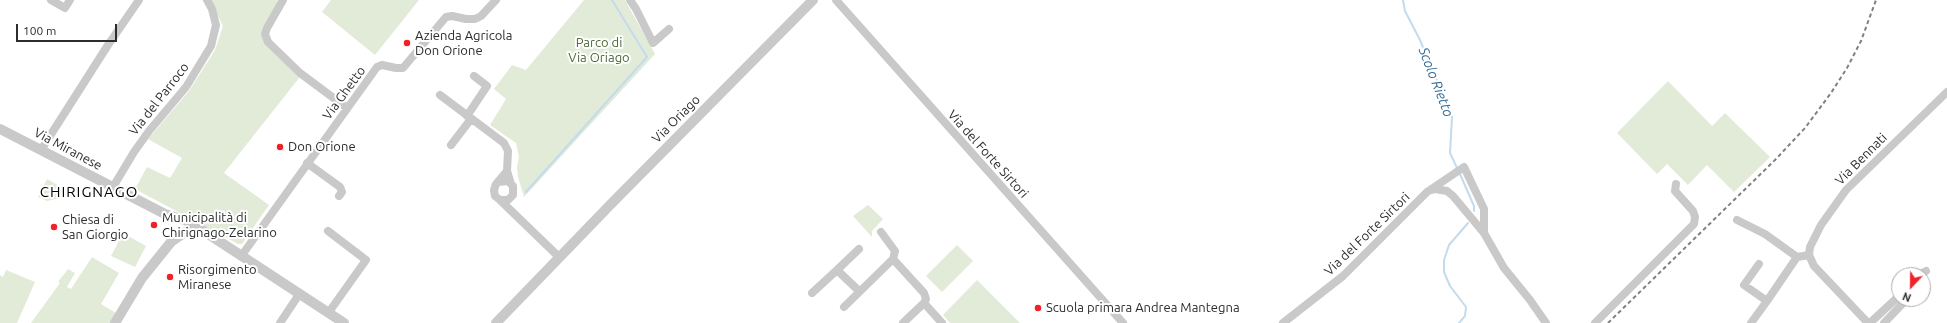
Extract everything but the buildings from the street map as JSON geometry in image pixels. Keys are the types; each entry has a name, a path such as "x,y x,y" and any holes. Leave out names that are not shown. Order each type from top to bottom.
{"street":[{"path":"52,0 65,8 70,0"},
{"path":"41,150 139,0"},
{"name":"Via del Parroco","path":"112,188 149,131 186,87 197,71 214,39 216,28 214,16 207,0"},
{"path":"283,0 266,28 265,34 268,42 300,73 347,108"},
{"name":"Via Ghetto","path":"242,255 307,163 378,67 382,65 403,68 446,17 452,16 475,19 481,16 496,0"},
{"path":"630,0 653,43 669,29"},
{"name":"Via Oriago","path":"496,323 559,257 813,0"},
{"name":"Via del Forte Sirtori","path":"836,0 1123,323"},
{"path":"451,145 488,86 474,76"},
{"name":"Via Bennati","path":"1809,255 1810,247 1818,230 1846,190 1947,92"},
{"path":"440,95 506,146 508,151 507,171 514,189 512,206 519,219"},
{"name":"Via Miranese","path":"0,129 166,215 181,227 199,228 344,323"},
{"path":"307,163 340,187 342,192 339,196"},
{"name":"Via del Forte Sirtori","path":"1284,323 1343,276 1428,191 1460,170 1484,210 1484,233"},
{"path":"507,171 498,182 494,190 495,196 559,257"},
{"path":"498,182 504,181 511,184"},
{"path":"1595,323 1694,224 1696,217 1694,211 1676,193 1676,184"},
{"name":"Via del Forte Sirtori","path":"1428,191 1435,189 1447,191 1484,233 1504,268 1535,305 1546,323"},
{"path":"500,200 508,200 513,195"},
{"path":"1737,220 1765,234 1798,257"},
{"path":"115,323 140,281 181,227"},
{"path":"328,231 366,260 329,312"},
{"path":"844,307 893,259 895,251 881,232"},
{"path":"812,293 859,249"},
{"path":"1751,323 1798,257 1809,255 1814,266 1869,323 1891,303"},
{"path":"893,259 924,293 926,300 903,323"},
{"path":"1759,264 1744,285 1767,301"},
{"path":"837,270 859,291"},
{"path":"280,323 300,293"},
{"path":"924,303 942,323"},
{"path":"1884,323 1899,307"}],"green space":[{"path":"210,0 277,0 279,3 263,35 303,73 224,173 269,205 242,244 238,244 135,189 147,167 170,178 182,158 148,139 189,91 215,50 223,26"},
{"path":"331,0 419,0 375,55 322,12"},
{"name":"Parco di Via Oriago","path":"584,0 625,0 655,54 524,197 518,177 517,167 519,157 516,143 490,125 506,99 494,89 512,65 526,70"},
{"path":"1668,81 1712,126 1725,113 1770,157 1734,192 1707,165 1688,185 1667,164 1657,174 1617,133"},
{"path":"47,179 68,191 65,197 47,201 38,197"},
{"path":"868,205 883,219 872,231 872,237 853,216"},
{"path":"123,233 146,246 135,267 111,256"},
{"path":"957,245 973,261 942,292 926,276"},
{"path":"92,257 119,273 101,304 116,313 110,323 31,323 60,283 58,282 68,269 75,273 67,287 71,289"},
{"path":"6,270 35,282 17,323 0,323 0,275 3,277"},
{"path":"977,280 1020,323 950,323 943,315"}],"waterway":[{"path":"526,192 647,57 612,0"},
{"name":"Scolo Rietto","path":"1403,0 1405,11 1420,40 1452,117 1450,153 1458,170"},
{"name":"Scolo Rietto","path":"1460,174 1474,206 1474,211"},
{"name":"Scolo Rietto","path":"1459,323 1465,316 1466,307 1450,286 1444,272 1444,260 1449,245 1468,223"}],"railway":[{"path":"1608,323 1775,160 1805,128 1831,93 1847,68 1861,41 1876,0"}],"place":[{"name":"Azienda Agricola Don Orione","path":"407,43"},
{"name":"Don Orione","path":"280,147"},
{"name":"Municipalità di Chirignago-Zelarino","path":"154,225"},
{"name":"Chiesa di San Giorgio","path":"54,227"},
{"name":"Risorgimento Miranese","path":"170,277"},
{"name":"Scuola primara Andrea Mantegna","path":"1038,308"}],"district":[{"name":"CHIRIGNAGO","path":"89,192"}]}
